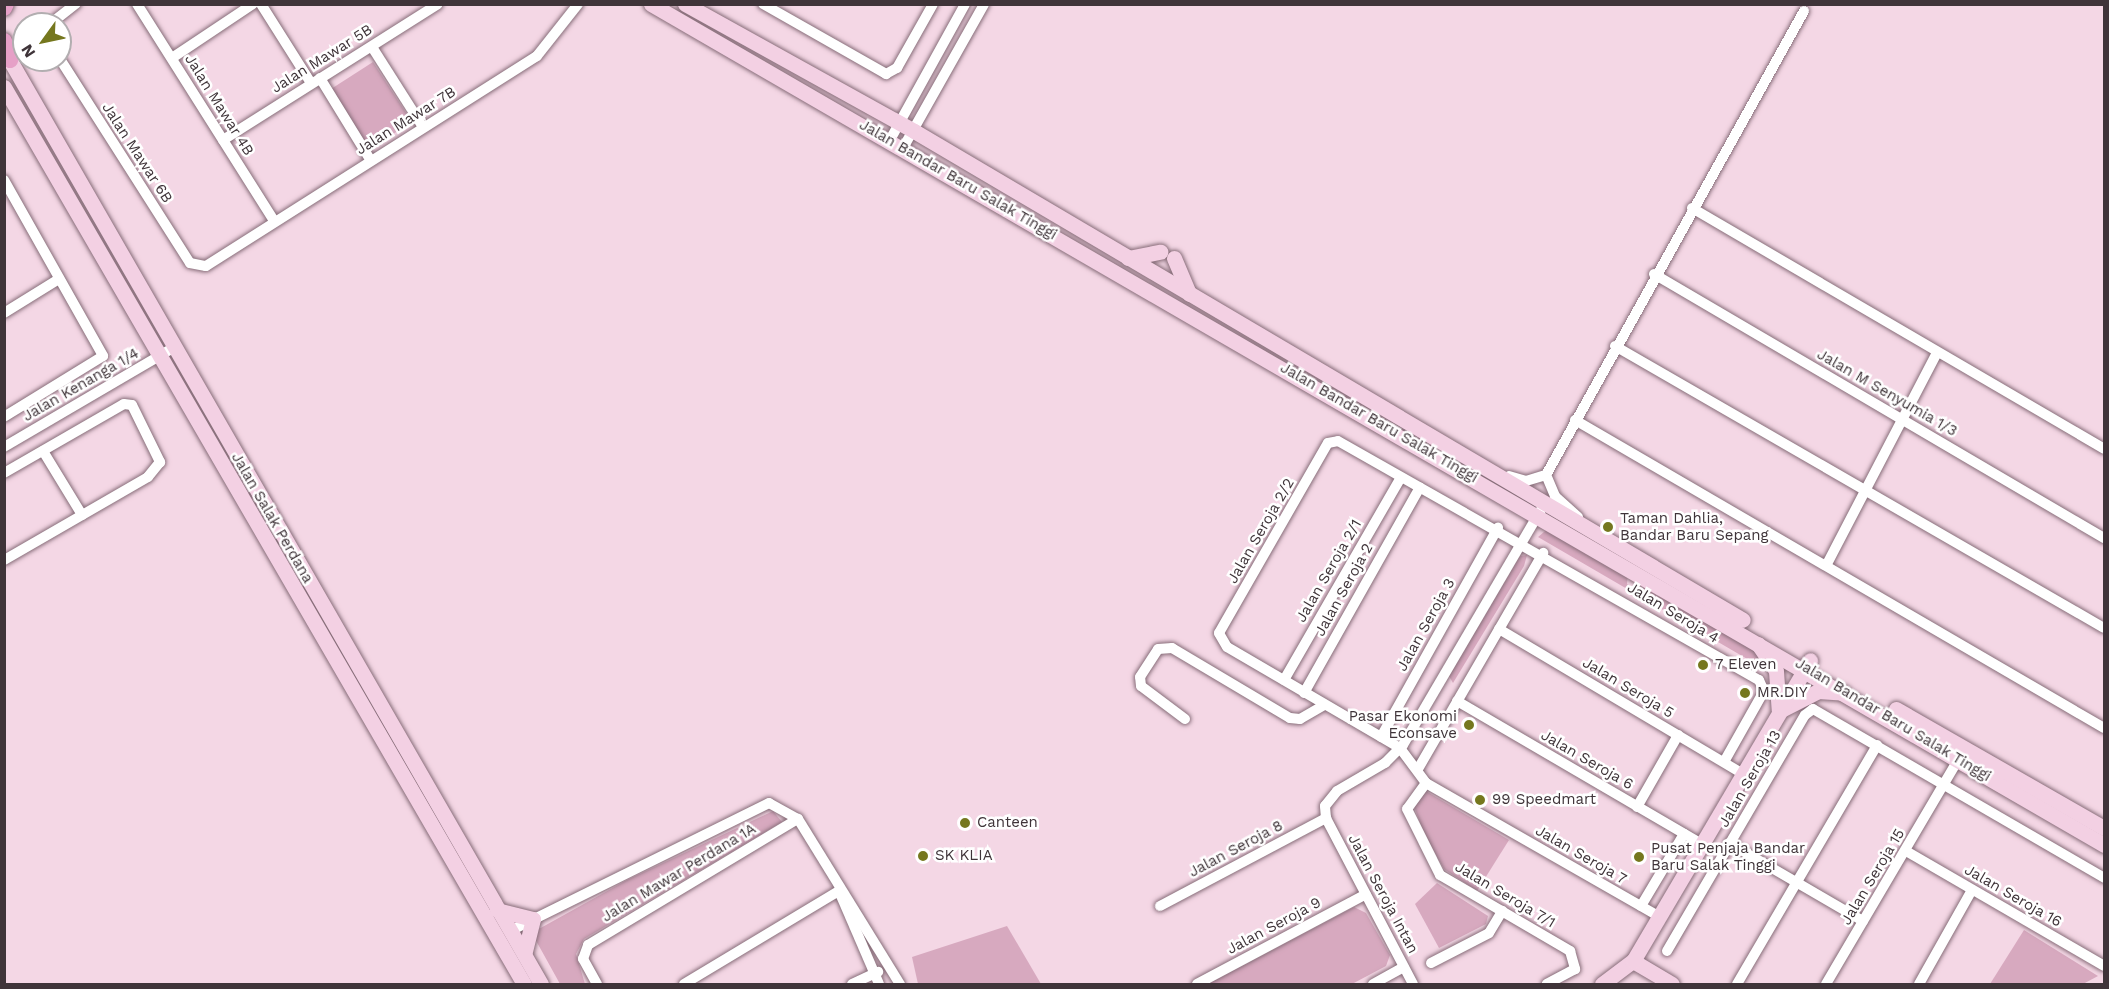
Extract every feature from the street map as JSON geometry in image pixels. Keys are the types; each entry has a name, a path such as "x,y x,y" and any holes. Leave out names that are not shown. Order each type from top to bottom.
{"main road":[{"name":"Jalan Bandar Baru Salak Tinggi","path":"651,4 1542,509 1753,638 1808,664 1856,697 2104,845"},
{"name":"Jalan Bandar Baru Salak Tinggi","path":"685,4 914,131 1476,463 1542,509 1593,532 1808,664 2104,828"},
{"path":"4,41 7,55"},
{"name":"Jalan Salak Perdana","path":"7,55 347,680 503,935 524,984"},
{"name":"Jalan Salak Perdana","path":"4,87 361,671 497,910 503,935 524,954 541,984"},
{"path":"1128,258 1167,255 1189,294"},
{"path":"1753,638 1776,671 1778,713"},
{"path":"1602,984 1634,961 1742,772 1808,664"},
{"path":"347,680 361,671"},
{"path":"1778,713 1818,691 1856,697"},
{"path":"497,910 533,919 524,954"},
{"path":"1634,961 1672,984"}],"street":[{"name":"Jalan Mawar 4B","path":"137,4 274,221"},
{"path":"172,58 253,4"},
{"path":"261,4 371,161"},
{"name":"Jalan Mawar 5B","path":"223,140 438,4"},
{"name":"Jalan Mawar 7B","path":"190,262 206,266 552,43 578,4"},
{"path":"763,4 881,74 897,68 930,6"},
{"path":"890,140 965,4"},
{"path":"903,148 984,4"},
{"path":"1476,463 1522,481 1546,475 1654,274 1804,11"},
{"path":"372,47 423,127"},
{"name":"Jalan Mawar 6B","path":"68,72 190,262"},
{"path":"4,180 59,279 101,347 102,362 4,417"},
{"path":"1692,208 2104,449"},
{"name":"Jalan M Senyumia 1/3","path":"1654,274 2104,538"},
{"path":"4,313 59,279"},
{"path":"1615,346 2104,628"},
{"name":"Jalan Kenanga 1/4","path":"4,447 168,352"},
{"path":"1827,564 1937,353"},
{"path":"4,473 124,404 132,405 160,462 148,477 5,557"},
{"path":"1575,420 1827,564 2104,728"},
{"name":"Jalan Seroja 4","path":"1328,443 1338,441 1544,553 1759,680 1764,692 1724,762"},
{"name":"Jalan Seroja 2/2","path":"1284,680 1227,647 1219,633 1328,443"},
{"path":"43,451 82,515"},
{"path":"1546,475 1554,496 1593,532"},
{"name":"Jalan Seroja 2/1","path":"1284,680 1401,477"},
{"name":"Jalan Seroja 2","path":"1304,693 1420,487"},
{"path":"1326,818 1329,798 1400,748 1542,509"},
{"name":"Jalan Seroja 3","path":"1381,737 1498,528"},
{"path":"1418,769 1544,553"},
{"name":"Jalan Seroja 5","path":"1499,629 1742,772"},
{"path":"1185,719 1141,686 1140,677 1158,649 1172,648 1290,718 1300,719 1324,705"},
{"path":"1284,680 1400,748 1418,769 1426,783"},
{"name":"Jalan Seroja 6","path":"1456,701 1702,844"},
{"name":"Jalan Seroja 13","path":"1666,951 1805,714 1813,709 1877,745"},
{"path":"1637,807 1678,735"},
{"path":"1737,984 1877,745 2104,878"},
{"name":"Jalan Seroja 15","path":"1826,984 1959,759"},
{"name":"Jalan Seroja 7","path":"1426,783 1660,916"},
{"name":"Jalan Seroja 7/1","path":"1426,783 1407,809 1440,875 1570,951 1575,969 1546,984"},
{"path":"503,935 769,803 798,819 839,891 878,972 879,984"},
{"name":"Jalan Seroja Intan","path":"1326,818 1413,984"},
{"name":"Jalan Seroja 8","path":"1160,906 1326,818"},
{"name":"Jalan Mawar Perdana 1A","path":"597,984 584,959 588,945 798,819"},
{"path":"1641,906 1684,834"},
{"path":"1729,843 1863,921"},
{"name":"Jalan Seroja 16","path":"1906,851 2104,966"},
{"path":"1918,984 1972,890"},
{"path":"684,984 839,891"},
{"path":"839,891 855,905 900,984"},
{"name":"Jalan Seroja 9","path":"1197,984 1365,894"},
{"path":"1431,963 1489,933 1502,911"},
{"path":"1373,984 1404,968"},
{"path":"852,984 878,972"}],"shaded area":[{"path":"373,62 412,122 368,150 331,89"},
{"path":"1550,527 1628,571 1627,584 1639,591 1649,584 1759,654 1773,674 1538,537"},
{"path":"1527,555 1524,566 1453,683 1449,676 1520,556"},
{"path":"1424,790 1509,840 1477,891 1444,869 1424,834 1414,806"},
{"path":"773,811 782,822 584,939 576,954 585,984 560,984 534,937 537,930 627,880"},
{"path":"1437,883 1488,916 1486,924 1439,948 1415,904"},
{"path":"1354,907 1366,913 1390,955 1386,966 1352,984 1208,984"},
{"path":"1007,926 1041,984 918,984 912,957"},
{"path":"2024,930 2098,976 2083,984 1990,984"}],"place":[{"name":"Taman Dahlia, Bandar Baru Sepang","path":"1608,527"},
{"name":"7 Eleven","path":"1703,665"},
{"name":"MR.DIY","path":"1745,693"},
{"name":"Pasar Ekonomi Econsave","path":"1469,725"},
{"name":"99 Speedmart","path":"1480,800"},
{"name":"Canteen","path":"965,823"},
{"name":"SK KLIA","path":"923,856"},
{"name":"Pusat Penjaja Bandar Baru Salak Tinggi","path":"1639,857"}]}
